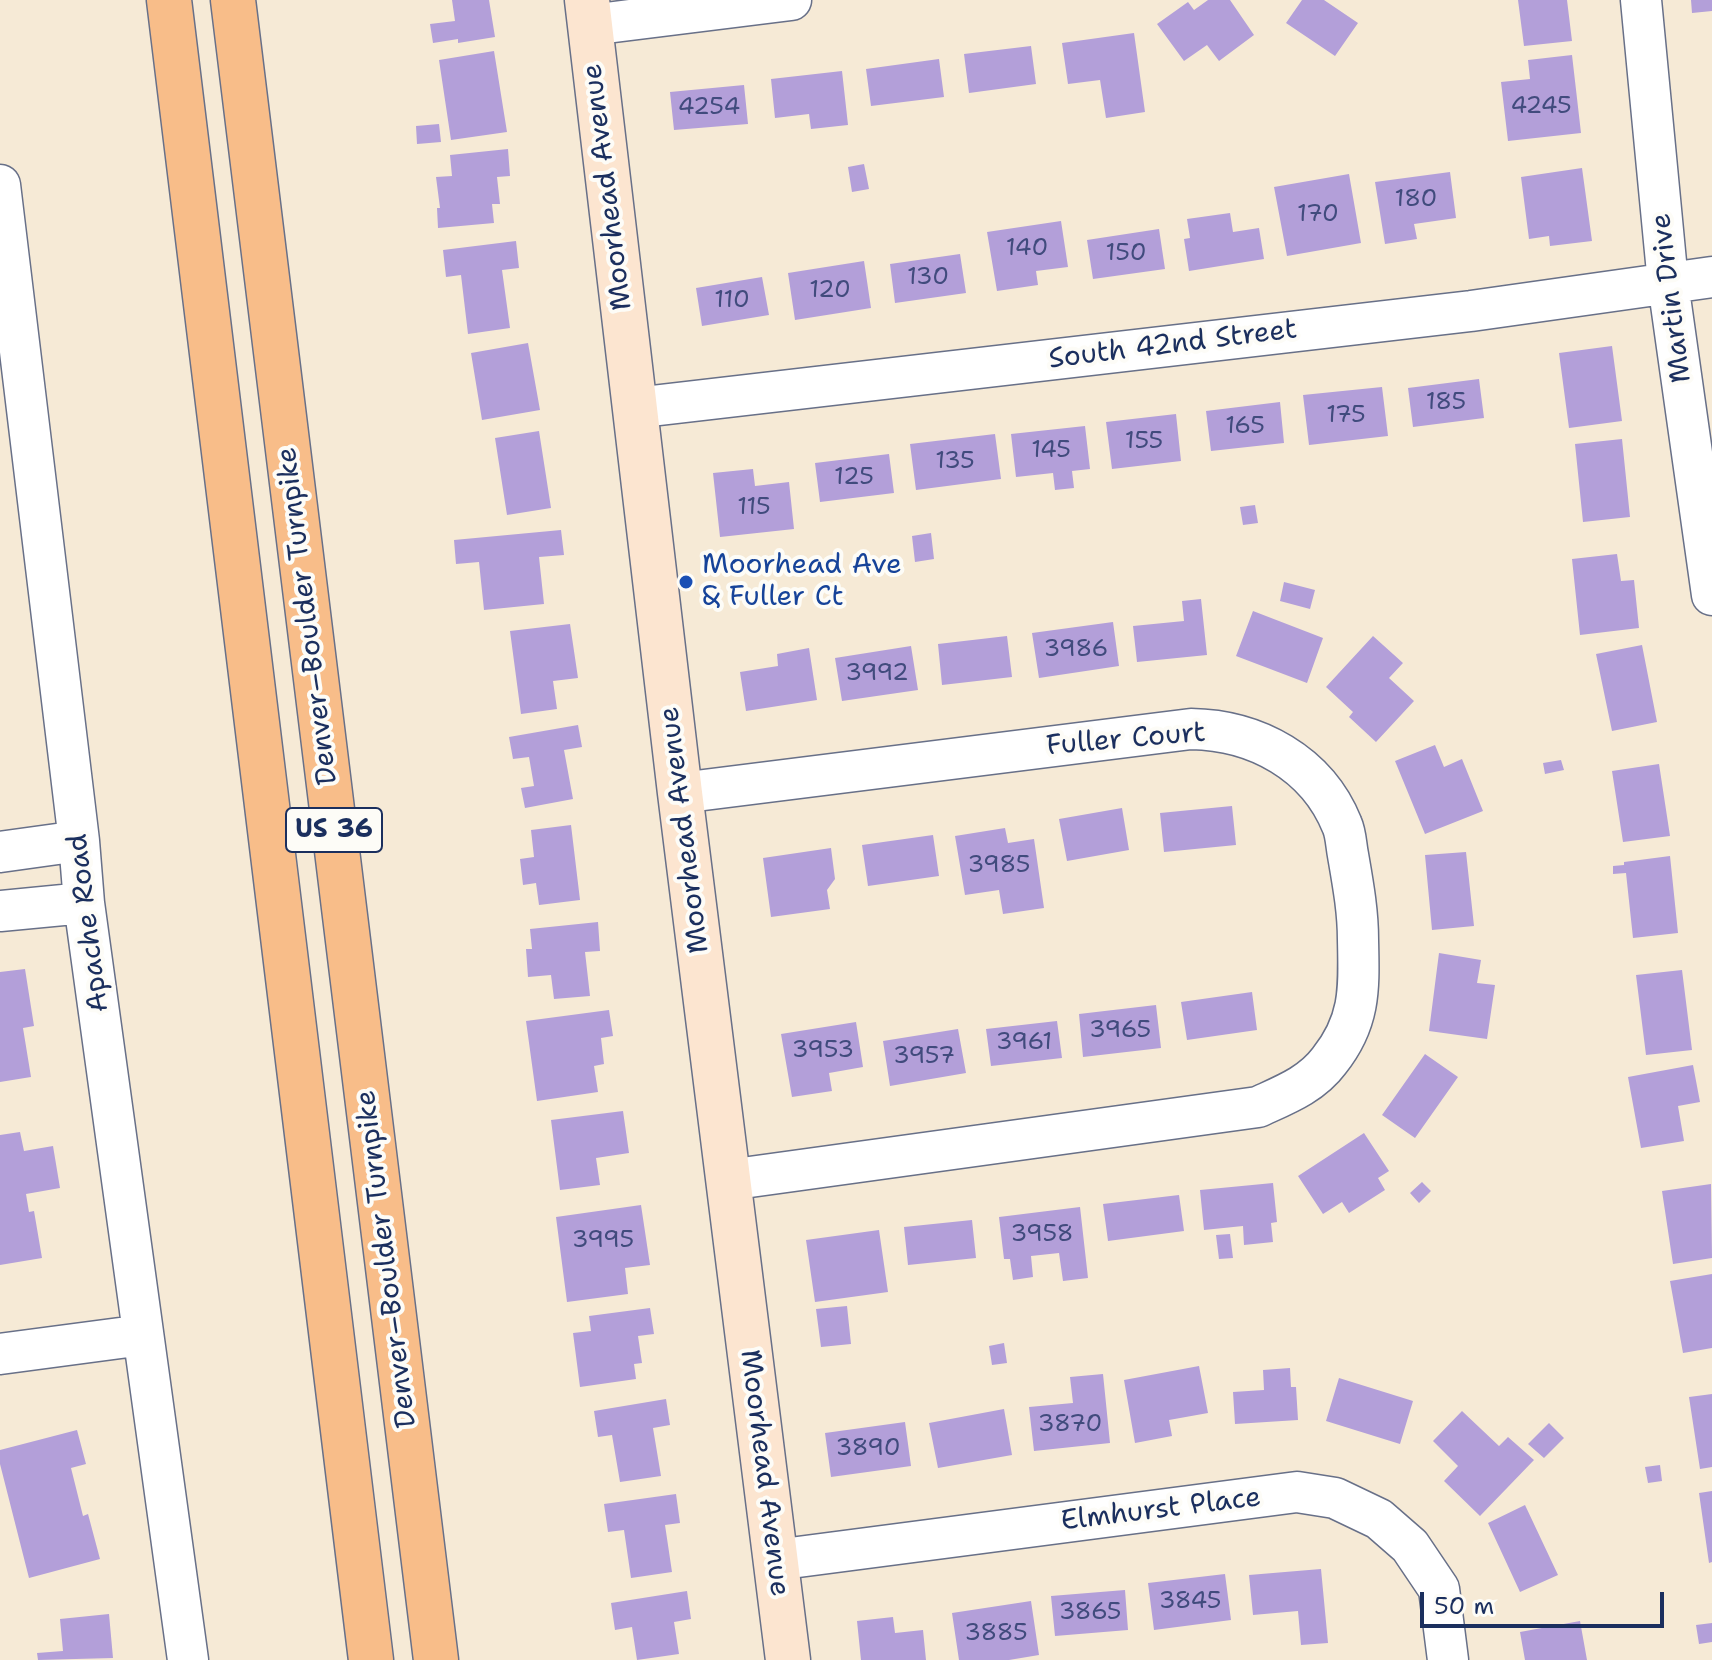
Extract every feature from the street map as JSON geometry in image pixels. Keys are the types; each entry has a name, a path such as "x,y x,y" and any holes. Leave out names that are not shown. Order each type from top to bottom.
{"highway":[{"name":"US 36","path":"169,0 371,1660"},
{"name":"Denver–Boulder Turnpike","path":"233,0 436,1660"}],"street":[{"path":"588,12 791,0"},
{"name":"Martin Drive","path":"1641,0 1668,283 1712,595"},
{"name":"Moorhead Avenue","path":"588,12 680,793 788,1660"},
{"name":"Apache Road","path":"0,185 84,903 188,1660"},
{"name":"South 42nd Street","path":"634,408 1471,311 1712,277"},
{"name":"Fuller Court","path":"680,793 1176,731 1210,730 1250,738 1283,753 1318,785 1343,826 1358,911 1359,994 1348,1031 1328,1063 1301,1088 1258,1107 728,1180"},
{"path":"0,852 79,841"},
{"path":"0,911 84,903"},
{"path":"0,1354 143,1335"},
{"name":"Elmhurst Place","path":"775,1560 1297,1492 1335,1498 1346,1503 1379,1519 1410,1546 1439,1589 1448,1660"}],"building":[{"path":"452,0 489,0 495,37 458,43 458,39 433,43 430,24 455,21"},
{"path":"1208,0 1230,0 1254,35 1219,61 1207,45 1184,61 1157,24 1188,2 1194,10"},
{"path":"1302,0 1324,0 1358,23 1335,56 1286,23"},
{"path":"1518,0 1567,0 1572,41 1524,46"},
{"path":"1691,0 1712,0 1712,11 1692,13"},
{"path":"1134,33 1145,112 1106,118 1100,80 1068,84 1062,43"},
{"path":"1031,46 1036,84 969,93 964,54"},
{"path":"494,51 507,132 451,140 439,60"},
{"path":"1572,55 1581,133 1508,141 1501,82 1530,79 1528,60"},
{"path":"939,59 944,97 871,106 866,69"},
{"path":"842,71 848,125 811,129 809,114 775,118 771,79"},
{"path":"744,85 748,124 674,130 670,92"},
{"path":"439,124 441,142 417,144 416,126"},
{"path":"508,149 510,176 497,177 500,204 492,204 494,223 438,228 437,208 440,208 436,177 452,176 450,155"},
{"path":"864,164 869,189 852,192 848,167"},
{"path":"1582,168 1592,241 1550,246 1549,236 1529,239 1521,177"},
{"path":"1450,172 1456,218 1414,224 1417,239 1385,244 1375,182"},
{"path":"1349,174 1361,243 1287,256 1274,187"},
{"path":"1230,213 1233,232 1259,228 1264,259 1189,271 1184,239 1190,238 1187,219"},
{"path":"1061,221 1068,267 1036,271 1038,285 997,291 987,232"},
{"path":"1159,229 1165,269 1093,279 1087,240"},
{"path":"516,241 519,268 502,270 510,328 468,334 461,275 446,277 443,250"},
{"path":"960,254 966,293 895,303 890,264"},
{"path":"864,261 871,308 795,320 788,273"},
{"path":"762,277 769,315 702,326 696,288"},
{"path":"528,343 540,410 482,420 471,353"},
{"path":"1612,346 1622,421 1569,428 1559,353"},
{"path":"1479,379 1484,418 1413,427 1408,388"},
{"path":"1382,387 1388,436 1309,445 1303,395"},
{"path":"1280,402 1284,443 1211,451 1206,411"},
{"path":"1176,414 1181,461 1112,469 1106,422"},
{"path":"1085,426 1090,469 1072,471 1074,488 1055,490 1053,473 1016,477 1011,434"},
{"path":"539,431 551,508 507,515 495,438"},
{"path":"995,434 1001,479 916,490 910,444"},
{"path":"1622,439 1630,517 1583,522 1575,444"},
{"path":"889,454 894,493 820,502 815,463"},
{"path":"753,469 755,486 789,482 794,529 720,537 713,473"},
{"path":"1255,505 1258,523 1243,525 1240,507"},
{"path":"561,530 564,555 539,557 544,604 484,610 479,562 456,564 454,540"},
{"path":"931,533 934,559 915,562 912,536"},
{"path":"1617,554 1621,581 1634,580 1639,628 1580,635 1572,559"},
{"path":"1284,582 1315,590 1310,609 1280,601"},
{"path":"1201,599 1207,655 1137,662 1133,626 1184,621 1182,601"},
{"path":"1253,611 1323,638 1307,683 1236,656"},
{"path":"1113,622 1119,666 1039,678 1032,633"},
{"path":"570,624 578,678 553,681 557,709 521,714 510,631"},
{"path":"1007,636 1012,677 942,685 938,644"},
{"path":"1373,636 1403,663 1389,678 1414,701 1376,742 1349,717 1353,712 1326,687"},
{"path":"1642,645 1657,722 1612,731 1596,654"},
{"path":"911,646 918,690 842,701 835,658"},
{"path":"809,648 817,700 746,711 740,672 778,666 777,654"},
{"path":"578,725 582,747 564,750 573,799 525,808 521,788 534,786 529,757 513,759 509,737"},
{"path":"1435,745 1444,767 1462,759 1483,811 1425,834 1395,761"},
{"path":"1561,760 1564,770 1545,774 1543,763"},
{"path":"1659,764 1670,836 1623,842 1612,771"},
{"path":"1232,806 1236,845 1164,852 1160,813"},
{"path":"1122,808 1129,850 1067,861 1059,819"},
{"path":"571,825 580,900 539,905 536,883 523,885 520,859 534,857 531,830"},
{"path":"1005,828 1008,843 1034,839 1044,908 1003,914 999,890 965,895 955,836"},
{"path":"933,835 939,876 868,886 862,845"},
{"path":"831,848 835,879 827,890 830,909 771,917 763,858"},
{"path":"1466,852 1474,926 1432,930 1425,855"},
{"path":"1670,856 1678,933 1633,938 1626,873 1613,874 1613,866"},
{"path":"598,922 600,951 585,952 590,996 554,999 551,975 528,977 526,949 532,949 530,929"},
{"path":"1439,953 1481,960 1477,983 1495,985 1487,1039 1429,1031"},
{"path":"25,969 34,1026 23,1028 31,1077 0,1082 0,972"},
{"path":"1682,970 1692,1050 1646,1055 1636,975"},
{"path":"1252,992 1257,1030 1187,1040 1181,1002"},
{"path":"1156,1005 1161,1048 1083,1057 1079,1014"},
{"path":"609,1010 613,1036 601,1038 604,1064 594,1066 598,1092 537,1101 526,1021"},
{"path":"1057,1021 1062,1058 991,1066 986,1029"},
{"path":"856,1022 863,1067 829,1073 832,1091 792,1097 781,1034"},
{"path":"958,1029 966,1073 890,1086 883,1041"},
{"path":"1425,1054 1458,1077 1415,1138 1382,1115"},
{"path":"1693,1065 1700,1102 1678,1106 1684,1141 1641,1148 1628,1077"},
{"path":"623,1111 629,1153 596,1158 600,1185 560,1190 551,1120"},
{"path":"20,1132 24,1151 53,1146 60,1188 26,1194 29,1212 34,1211 42,1258 0,1265 0,1135"},
{"path":"1364,1133 1389,1171 1378,1178 1385,1190 1349,1213 1342,1202 1323,1214 1298,1176"},
{"path":"1422,1182 1431,1191 1419,1203 1410,1193"},
{"path":"1273,1183 1277,1222 1271,1223 1273,1242 1244,1245 1243,1226 1204,1230 1200,1190"},
{"path":"1711,1184 1712,1258 1673,1264 1662,1191"},
{"path":"1179,1195 1184,1231 1108,1241 1103,1204"},
{"path":"641,1205 650,1265 625,1268 628,1294 567,1302 556,1217"},
{"path":"1080,1207 1088,1278 1063,1281 1059,1253 1031,1256 1033,1277 1013,1280 1010,1259 1004,1259 999,1217"},
{"path":"972,1220 976,1258 908,1265 904,1227"},
{"path":"879,1230 888,1292 815,1302 806,1240"},
{"path":"1230,1234 1233,1258 1219,1259 1216,1235"},
{"path":"1712,1274 1712,1348 1683,1353 1670,1281"},
{"path":"847,1306 851,1344 821,1347 816,1309"},
{"path":"650,1308 654,1334 638,1336 642,1363 634,1364 636,1379 580,1387 573,1333 591,1331 589,1316"},
{"path":"1004,1343 1007,1363 992,1365 989,1346"},
{"path":"1199,1366 1208,1413 1169,1420 1172,1436 1135,1443 1124,1380"},
{"path":"1290,1368 1291,1387 1296,1387 1298,1420 1235,1424 1233,1392 1264,1390 1263,1370"},
{"path":"1103,1374 1110,1443 1034,1451 1029,1407 1073,1403 1070,1377"},
{"path":"1339,1378 1413,1401 1400,1444 1326,1421"},
{"path":"1712,1394 1712,1467 1700,1469 1689,1397"},
{"path":"666,1399 670,1425 653,1428 661,1476 620,1482 612,1435 598,1437 594,1411"},
{"path":"1004,1409 1012,1455 938,1468 929,1423"},
{"path":"1462,1411 1499,1446 1508,1437 1534,1460 1480,1516 1444,1481 1458,1466 1433,1441"},
{"path":"905,1422 911,1466 831,1477 825,1433"},
{"path":"1549,1423 1564,1438 1544,1458 1528,1444"},
{"path":"77,1430 86,1464 71,1468 83,1516 88,1514 100,1559 29,1578 0,1464 0,1450"},
{"path":"1660,1465 1662,1481 1648,1483 1645,1467"},
{"path":"1712,1491 1712,1562 1709,1563 1699,1493"},
{"path":"676,1494 680,1523 665,1525 672,1572 631,1578 624,1530 608,1532 604,1504"},
{"path":"1525,1505 1558,1575 1520,1592 1488,1523"},
{"path":"1321,1569 1328,1643 1301,1645 1298,1611 1253,1615 1249,1575"},
{"path":"1225,1574 1231,1620 1154,1630 1148,1583"},
{"path":"1125,1590 1128,1630 1055,1636 1051,1596"},
{"path":"687,1591 691,1619 674,1622 679,1654 637,1660 632,1627 615,1630 611,1603"},
{"path":"1031,1601 1039,1655 1009,1660 959,1660 952,1613"},
{"path":"109,1614 113,1658 38,1660 37,1653 63,1651 60,1619"},
{"path":"893,1617 895,1633 923,1630 926,1660 861,1660 857,1621"},
{"path":"1580,1621 1587,1660 1525,1660 1520,1632"},
{"path":"1712,1623 1712,1642 1699,1644 1696,1625"}],"place":[{"name":"Moorhead Ave & Fuller Ct","path":"686,582"}]}
